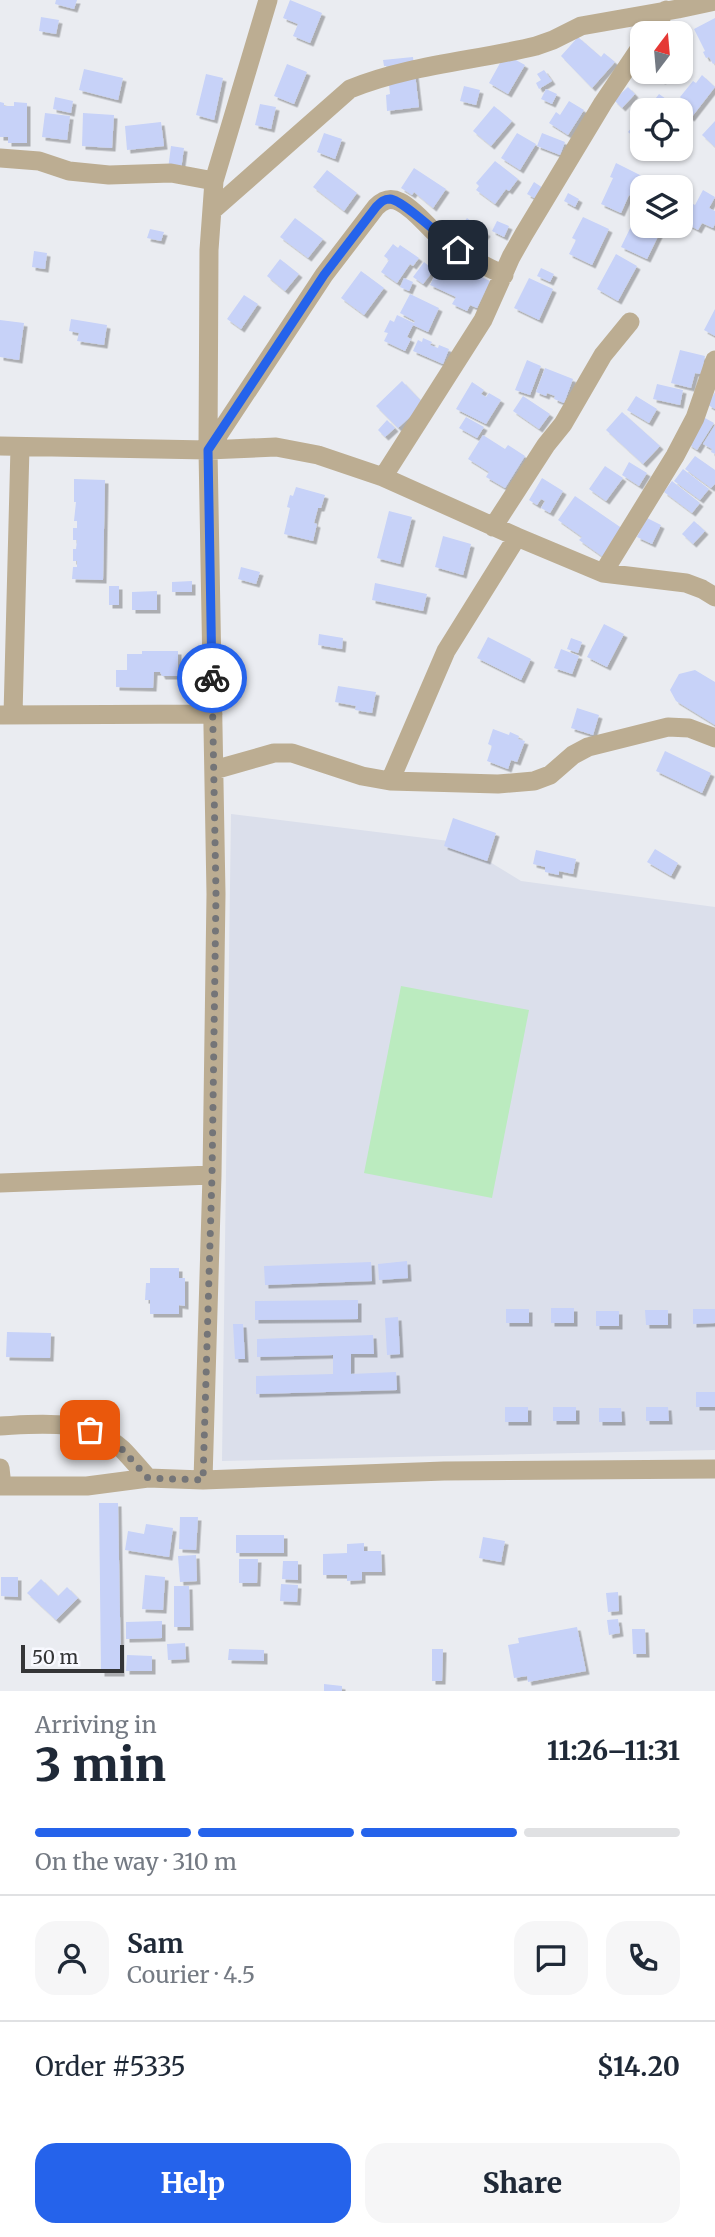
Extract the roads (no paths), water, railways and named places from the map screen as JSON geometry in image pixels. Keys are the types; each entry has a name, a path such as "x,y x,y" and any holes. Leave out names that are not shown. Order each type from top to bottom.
{"street":[{"path":"203,1480 212,1175 216,894 208,450 209,250 214,181 268,0"},
{"path":"213,210 350,89 364,83 423,68 536,46 581,26 673,6 715,1"},
{"path":"660,21 673,6"},
{"path":"383,477 483,320 524,234 630,63"},
{"path":"0,158 39,162 69,171 109,175 171,173 214,181"},
{"path":"208,450 324,275 383,200 400,202 443,239 470,258 503,275"},
{"path":"493,527 563,424 603,355 630,322"},
{"path":"603,573 675,456 695,418 715,360"},
{"path":"0,446 208,450 276,447 317,455 383,477 603,573 686,583 715,597"},
{"path":"20,447 7,715 213,715"},
{"path":"390,781 446,650 517,537"},
{"path":"214,769 274,753 292,753 362,776 390,781 498,784 534,781 550,775 573,755 588,747 668,727 689,728 715,738"},
{"path":"0,1183 212,1175"},
{"path":"0,1426 65,1424 90,1430 120,1447 148,1478"},
{"path":"1,1480 88,1486 148,1478 203,1480 444,1471 715,1469"}]}
